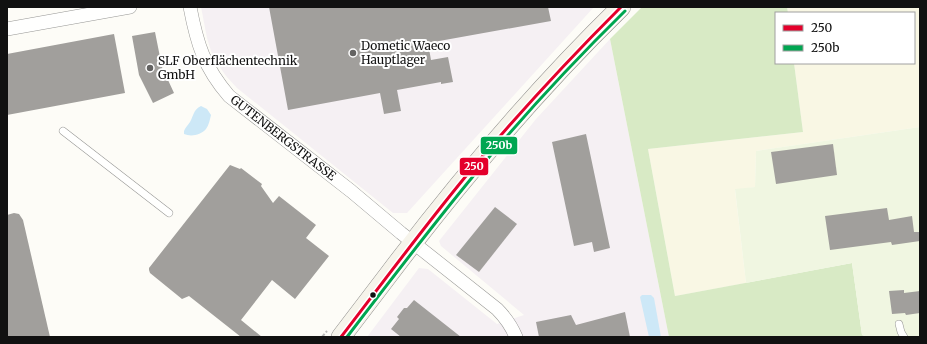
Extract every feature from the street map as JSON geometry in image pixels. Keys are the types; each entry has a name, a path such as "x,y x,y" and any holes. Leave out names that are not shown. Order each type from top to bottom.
{"street":[{"path":"7,29 70,12 130,7"},
{"name":"GUTENBERGSTRASSE","path":"190,7 194,28 202,55 217,82 229,96 351,191 497,309 511,325 516,337"},
{"path":"341,337 413,242 498,139 571,59 622,7"}],"lane":[{"path":"63,131 169,213"},
{"path":"899,324 900,332 904,337"}],"shaded area":[{"path":"201,7 594,7 407,213 393,213 237,88 226,76 211,51"},
{"path":"787,7 920,7 920,127 756,151 755,187 735,190 746,283 675,296 648,149 803,132 794,64 915,64 915,12 788,12"},
{"path":"610,39 669,337 367,337 419,268 428,269 497,324 524,315 441,246 439,241 536,119"}],"green space":[{"path":"642,7 787,7 788,12 775,12 775,64 794,64 803,132 648,149 675,296 852,263 862,335 868,337 669,337 610,39"},
{"path":"920,127 920,337 868,337 862,335 852,263 746,283 735,189 755,187 756,151"}],"water":[{"path":"201,106 207,109 211,115 207,127 204,131 196,135 184,134 184,130 195,111"},
{"path":"642,295 651,295 654,298 661,337 649,337 640,297"}],"building":[{"name":"Dometic Waeco Hauptlager","path":"269,7 548,7 551,21 428,43 431,60 448,57 453,82 441,84 441,82 397,90 401,111 384,114 380,93 288,110"},
{"name":"SLF Oberflächentechnik GmbH","path":"155,32 162,67 174,93 153,103 139,75 132,36"},
{"path":"114,34 125,93 7,115 7,54"},
{"path":"586,134 610,248 594,252 592,242 574,246 552,142"},
{"path":"833,144 837,175 776,184 771,152"},
{"path":"230,165 240,169 241,168 262,184 261,186 273,203 279,196 316,225 306,238 329,256 295,299 272,280 241,320 262,337 241,337 189,296 182,299 150,273 149,270 149,268"},
{"path":"495,207 517,224 479,272 456,255"},
{"path":"887,208 889,220 912,216 914,232 920,232 920,241 892,245 891,242 830,250 825,216"},
{"path":"14,213 19,214 23,220 50,337 7,337 7,215"},
{"path":"904,290 904,293 920,291 920,313 906,315 905,313 892,314 889,291"},
{"path":"414,300 461,337 401,337 391,329 399,319 397,317 404,308 407,308"},
{"path":"625,312 630,337 539,337 536,322 571,315 576,325"}],"transit line":[{"name":"250","path":"341,337 454,190 544,87 621,7"},
{"name":"250b","path":"347,337 426,234 493,153 586,50 625,11"}],"place":[{"name":"Dometic Waeco Hauptlager","path":"353,53"},
{"name":"SLF Oberflächentechnik GmbH","path":"150,68"}]}
